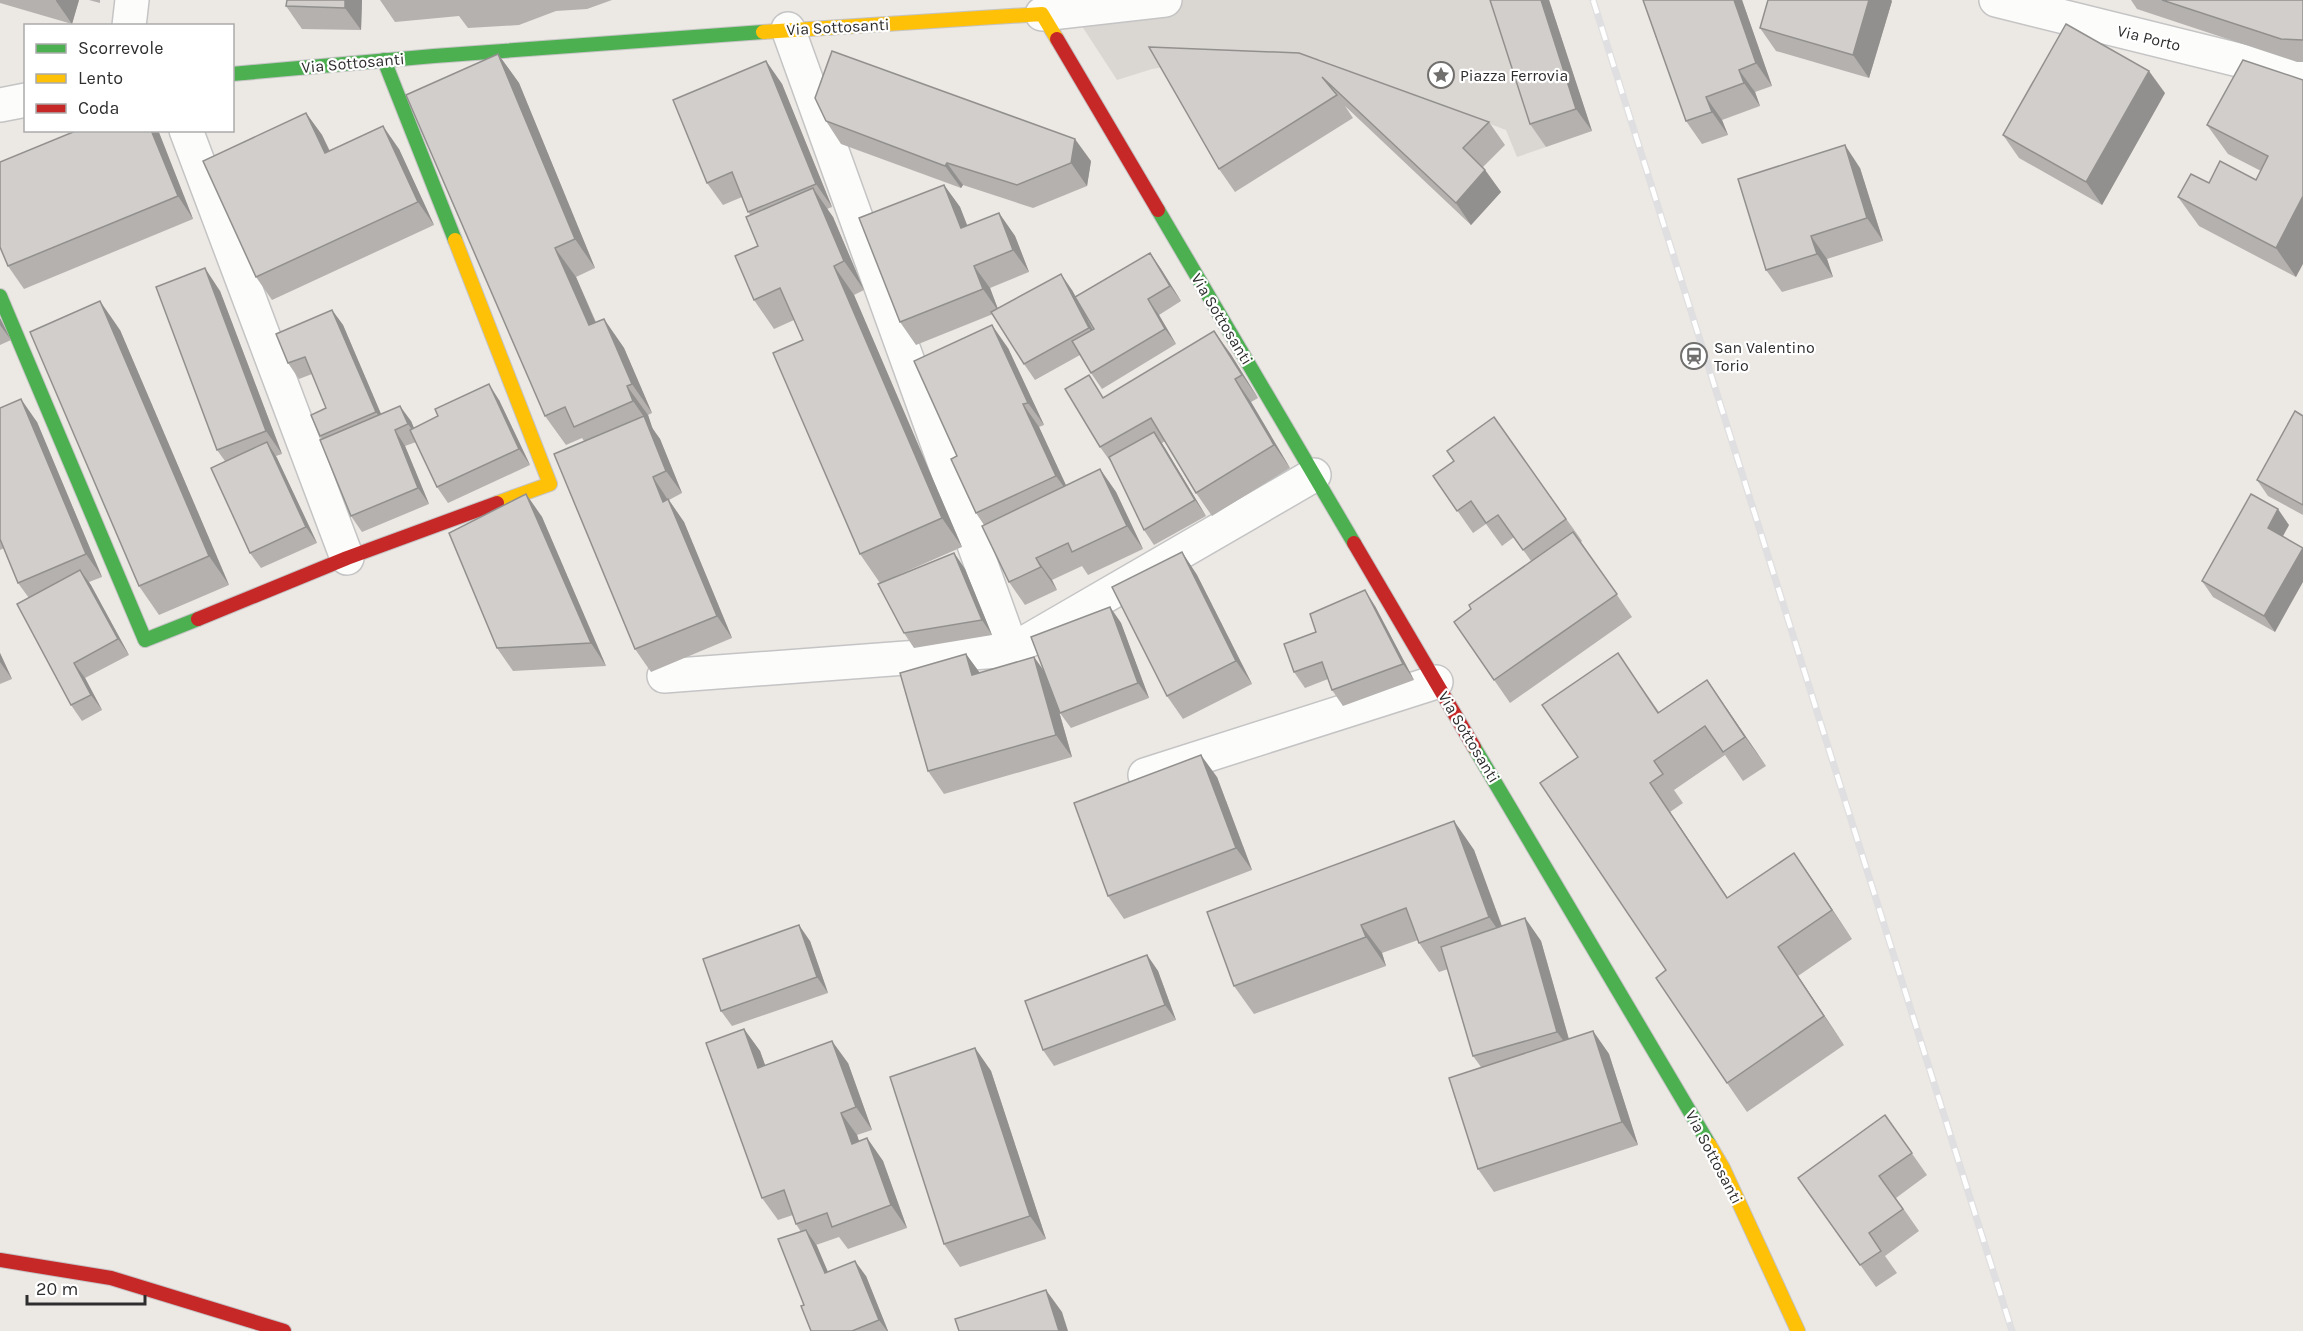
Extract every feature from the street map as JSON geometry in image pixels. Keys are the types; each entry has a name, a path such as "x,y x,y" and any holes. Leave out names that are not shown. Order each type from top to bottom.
{"street":[{"path":"129,24 132,0"},
{"path":"1042,14 1165,0"},
{"name":"Via Porto","path":"1996,0 2303,76"},
{"name":"Via Sottosanti","path":"234,74 788,29 1042,14 1723,1168 1797,1331"},
{"path":"788,29 1012,650"},
{"path":"0,296 145,640 346,558 550,484 384,60"},
{"path":"0,105 24,100"},
{"path":"187,132 346,558"},
{"path":"664,676 1012,650 1314,475"},
{"path":"1144,775 1436,682"},
{"path":"0,1260 111,1278 285,1331"}],"shaded area":[{"name":"Piazza Ferrovia","path":"1065,0 1498,0 1546,147 1517,157 1506,130 1319,59 1218,58 1152,69 1117,80"}],"building":[{"path":"287,0 345,0 345,8 286,6"},
{"path":"1490,0 1541,0 1576,109 1530,124"},
{"path":"1643,0 1734,0 1756,63 1739,70 1744,83 1706,97 1712,112 1686,121"},
{"path":"1768,0 1869,0 1853,55 1760,28"},
{"path":"2162,0 2303,0 2303,40 2281,39"},
{"path":"2066,24 2149,71 2086,182 2003,135"},
{"path":"1149,47 1299,53 1489,122 1463,148 1485,170 1456,203 1322,77 1337,95 1219,169"},
{"path":"832,51 1075,139 1071,163 1017,185 947,163 945,166 826,121 815,98"},
{"path":"498,54 575,239 555,248 589,325 604,319 632,384 627,386 633,401 574,427 565,407 545,416 406,95"},
{"path":"2243,60 2303,80 2303,196 2276,248 2178,197 2191,174 2209,183 2220,161 2256,180 2268,156 2207,125"},
{"path":"766,61 816,184 748,212 732,172 707,183 673,100"},
{"path":"306,113 325,153 383,126 418,202 256,277 203,161"},
{"path":"73,132 152,132 178,196 8,266 0,247 0,162"},
{"path":"1845,145 1867,218 1811,236 1817,254 1766,270 1738,179"},
{"path":"944,185 961,228 999,213 1013,250 974,266 983,289 900,322 859,218"},
{"path":"813,188 844,261 834,266 942,518 860,554 773,353 803,340 780,288 754,300 735,256 758,246 746,217"},
{"path":"1150,253 1170,286 1148,299 1165,329 1091,373 1072,341 1094,329 1075,297"},
{"path":"205,268 266,431 217,450 156,287"},
{"path":"1061,274 1089,328 1024,364 991,312"},
{"path":"100,301 209,556 139,586 30,332"},
{"path":"332,310 376,412 320,436 311,415 326,408 305,357 288,363 276,334"},
{"path":"992,325 1028,403 1023,404 1056,476 976,513 951,459 957,456 914,361"},
{"path":"1214,331 1242,375 1235,379 1274,445 1196,493 1151,418 1100,447 1065,389 1089,375 1103,398"},
{"path":"489,384 519,449 437,487 410,430 438,416 435,409"},
{"path":"21,399 86,554 18,583 0,539 0,408"},
{"path":"400,406 408,424 395,430 418,488 351,516 320,440"},
{"path":"2295,411 2303,416 2303,505 2257,480"},
{"path":"644,416 666,471 653,477 663,502 668,499 717,616 635,649 554,454"},
{"path":"1494,417 1566,519 1523,550 1498,515 1486,523 1471,501 1457,511 1433,476 1454,461 1447,451"},
{"path":"1154,432 1195,500 1144,530 1109,457"},
{"path":"267,442 306,527 250,553 211,468"},
{"path":"1100,469 1127,526 1072,552 1068,543 1036,558 1041,567 1009,582 982,526"},
{"path":"526,494 591,643 497,648 449,533"},
{"path":"2251,494 2278,509 2268,528 2303,548 2264,616 2202,581"},
{"path":"1573,532 1617,594 1494,680 1454,622 1471,609 1469,605"},
{"path":"1182,552 1236,661 1167,696 1112,587"},
{"path":"954,553 982,620 904,633 878,584"},
{"path":"80,570 118,639 74,663 91,695 71,705 17,604"},
{"path":"1365,590 1403,664 1332,690 1322,662 1294,672 1284,644 1316,632 1310,614"},
{"path":"1110,607 1138,683 1060,713 1031,637"},
{"path":"1618,653 1658,713 1707,680 1745,737 1723,752 1705,726 1654,761 1663,774 1650,783 1727,898 1794,853 1832,910 1778,947 1824,1016 1727,1083 1656,978 1666,970 1540,783 1578,757 1542,705"},
{"path":"966,654 972,675 1034,657 1056,735 928,771 900,673"},
{"path":"1201,755 1236,848 1108,896 1074,803"},
{"path":"1454,821 1489,917 1419,943 1406,908 1361,925 1366,937 1234,986 1207,912"},
{"path":"1525,918 1557,1032 1473,1056 1441,947"},
{"path":"799,925 817,977 721,1011 703,959"},
{"path":"1147,955 1165,1005 1043,1050 1025,1001"},
{"path":"744,1029 758,1068 832,1041 856,1107 841,1113 852,1144 867,1138 891,1205 832,1227 827,1213 796,1224 784,1190 762,1198 706,1043"},
{"path":"1593,1031 1622,1122 1478,1169 1449,1078"},
{"path":"975,1048 1030,1216 944,1244 890,1077"},
{"path":"1885,1115 1912,1153 1879,1176 1903,1209 1869,1233 1881,1251 1860,1265 1798,1178"},
{"path":"806,1230 825,1273 855,1261 879,1320 852,1331 811,1331 801,1306 804,1305 778,1239"},
{"path":"1046,1290 1059,1331 959,1331 955,1319"}],"railway":[{"path":"1593,0 2012,1331"}],"traffic: fast":[{"path":"234,74 434,56 763,32"},
{"path":"384,60 455,240"},
{"path":"1158,210 1354,543"},
{"path":"0,296 145,640 198,619"},
{"path":"1474,747 1709,1144"}],"traffic: slow":[{"path":"763,32 1042,14 1057,39"},
{"path":"455,240 550,484 497,503"},
{"path":"1709,1144 1723,1168 1798,1331"}],"traffic: jam":[{"path":"1057,39 1158,210"},
{"path":"198,619 347,558 497,503"},
{"path":"1354,543 1474,747"},
{"path":"0,1260 111,1278 284,1331"}],"place":[{"name":"Piazza Ferrovia","path":"1441,75"},
{"name":"San Valentino Torio","path":"1694,356"}]}
